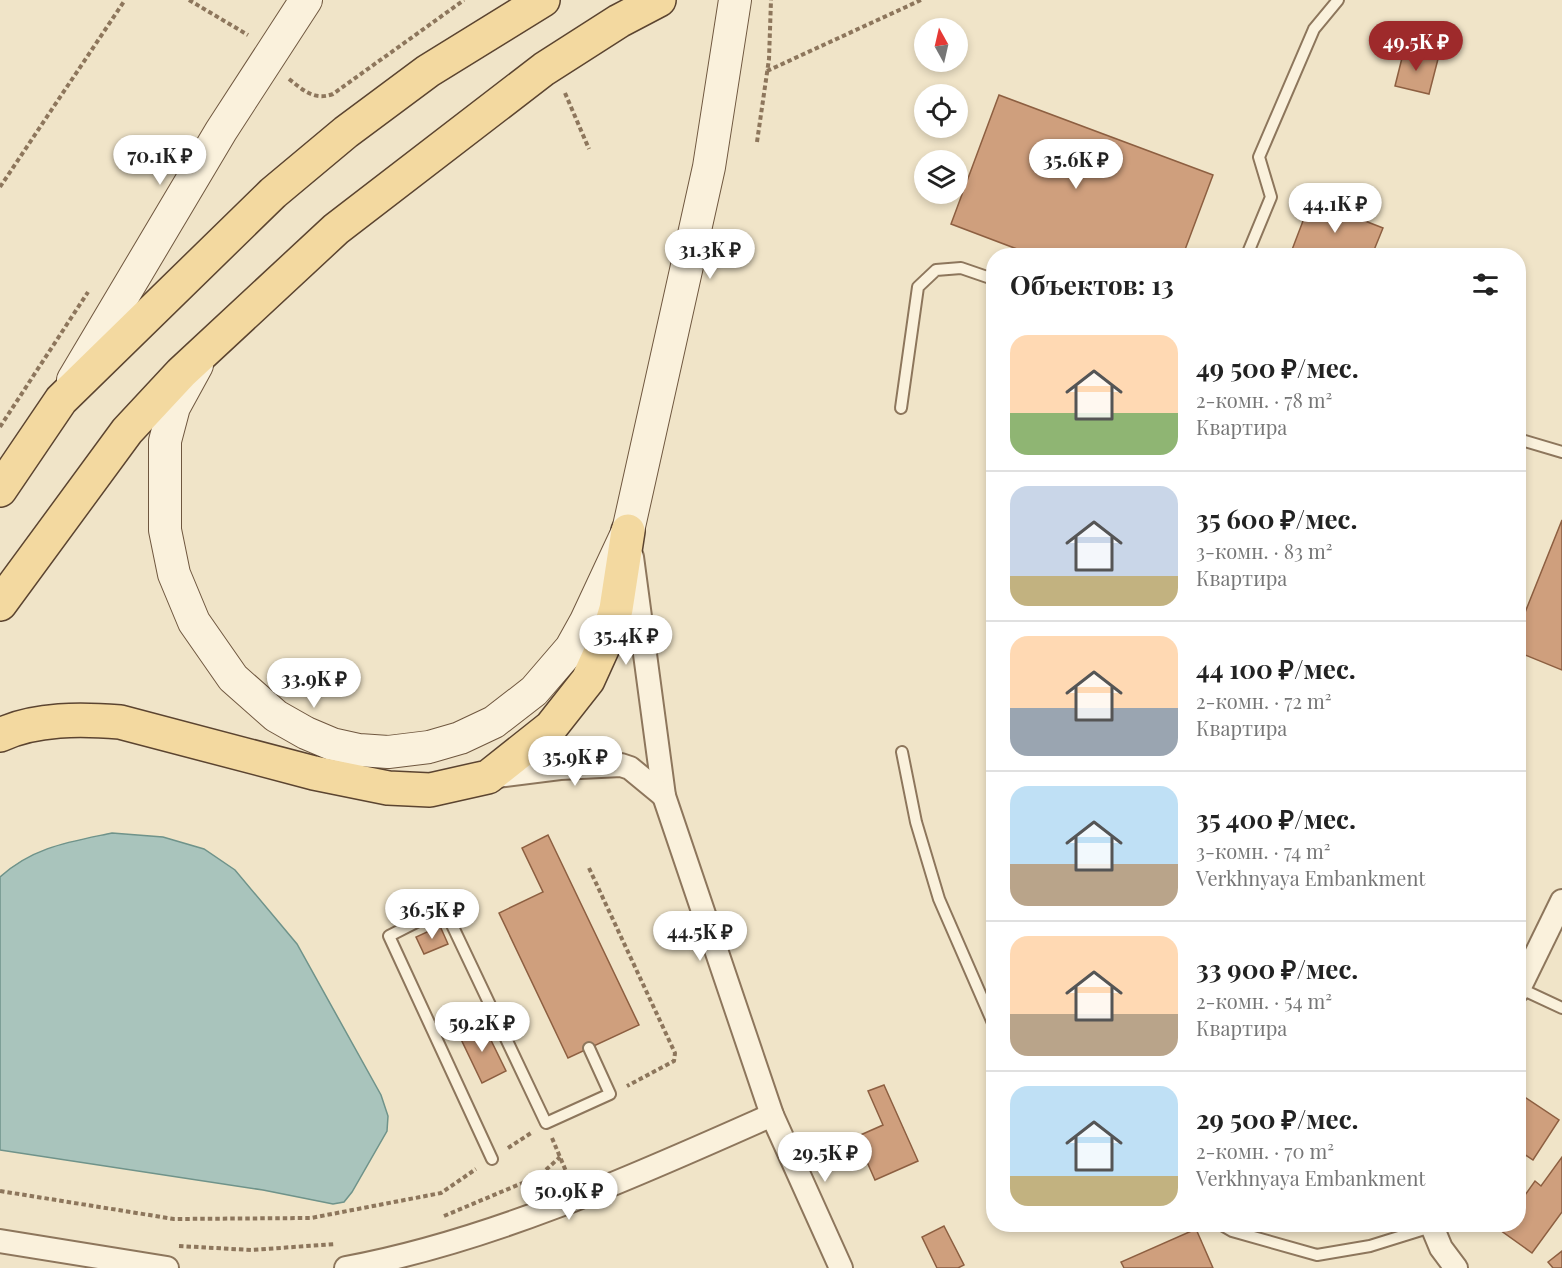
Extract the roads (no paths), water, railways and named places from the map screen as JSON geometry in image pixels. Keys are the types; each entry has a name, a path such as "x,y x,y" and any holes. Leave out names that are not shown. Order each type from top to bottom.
{"main road":[{"path":"0,490 61,400 221,131 306,0"},
{"path":"61,400 273,193 328,147 428,71 543,0"},
{"path":"0,604 127,431 181,373 336,229 554,81 619,21 659,0"},
{"path":"0,735 39,724 94,720 120,722 314,773 388,788 430,790 488,777 551,727 588,680 608,636 616,609 628,531 709,167 735,0"},
{"path":"204,354 174,407 165,441 165,530 174,574 199,631 233,678 276,716 332,744 388,752 429,747 460,738 494,722 510,711 552,673 571,648 628,531"}],"street":[{"path":"628,531 664,796 772,1115 841,1268"},
{"path":"488,777 560,768 621,765 635,771 664,796"},
{"path":"1526,976 1562,901"},
{"path":"346,1268 402,1258 444,1245 577,1196 772,1115"},
{"path":"1434,1232 1441,1248 1456,1268"},
{"path":"0,1240 167,1268"}],"lane":[{"path":"1250,248 1271,197 1259,157 1314,29 1338,0"},
{"path":"901,408 918,287 936,270 961,268 986,277"},
{"path":"1526,441 1562,452"},
{"path":"903,752 916,822 939,899 986,1007"},
{"path":"492,1159 389,936 444,908 546,1123 610,1094 589,1048"},
{"path":"1526,993 1562,1008"},
{"path":"1236,1232 1317,1255 1370,1246 1413,1232"}],"water":[{"path":"112,833 163,837 204,849 235,870 297,944 381,1095 388,1116 387,1131 344,1202 333,1204 263,1190 0,1150 0,877 39,852 66,843"}]}
